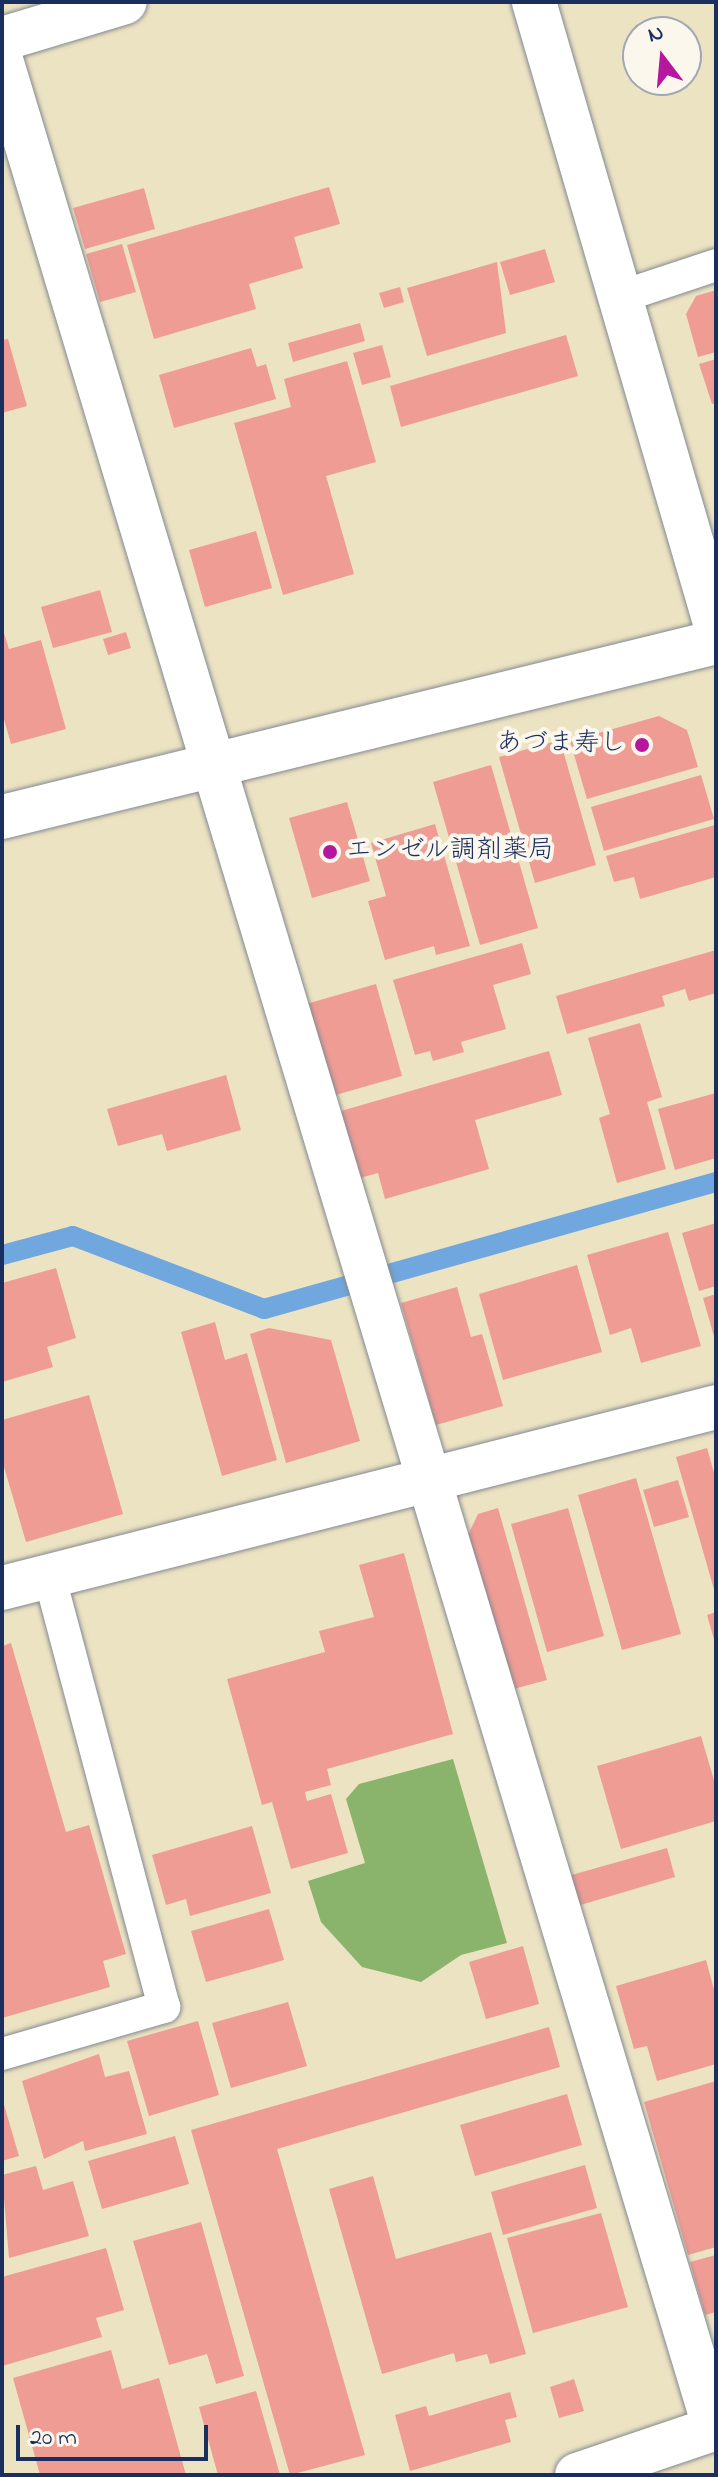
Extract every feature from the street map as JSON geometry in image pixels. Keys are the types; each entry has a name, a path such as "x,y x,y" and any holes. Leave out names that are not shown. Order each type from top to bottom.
{"street":[{"path":"2,39 125,2"},
{"path":"534,2 716,626"},
{"path":"2,63 356,1245 716,2428 577,2475"},
{"path":"2,817 213,768 716,642"},
{"path":"2,1588 50,1579 428,1478 716,1407"}],"lane":[{"path":"620,297 716,265"},
{"path":"2,2054 164,2007 50,1579"}],"green space":[{"path":"453,1759 507,1943 461,1955 421,1982 362,1967 321,1922 308,1881 365,1863 346,1799 359,1784"}],"building":[{"path":"329,187 340,224 294,237 303,268 249,284 256,309 154,339 127,245"},
{"path":"144,188 155,229 85,249 73,208"},
{"path":"122,244 136,292 100,302 86,254"},
{"path":"545,249 555,282 510,295 500,262"},
{"path":"497,262 506,333 427,356 407,288"},
{"path":"400,287 404,302 384,308 379,293"},
{"path":"716,290 716,352 698,357 686,314 696,296"},
{"path":"360,323 365,341 293,362 288,343"},
{"path":"566,335 578,376 401,427 390,386"},
{"path":"8,339 27,406 2,413 2,340"},
{"path":"382,345 391,377 362,385 353,353"},
{"path":"251,348 257,367 266,364 276,399 174,428 159,375"},
{"path":"716,359 716,403 712,404 699,364"},
{"path":"347,361 376,462 326,476 354,574 283,595 234,423 291,407 284,379"},
{"path":"256,531 272,588 205,607 189,550"},
{"path":"100,590 112,632 53,648 41,607"},
{"path":"2,627 9,649 41,640 66,729 11,744 2,712"},
{"path":"126,632 131,648 108,655 103,639"},
{"path":"659,716 687,730 698,767 587,799 570,741"},
{"path":"560,740 596,865 535,883 499,757"},
{"path":"491,765 538,928 480,945 433,782"},
{"path":"701,775 714,819 604,851 591,807"},
{"path":"347,802 370,881 312,898 289,818"},
{"path":"435,824 470,946 436,955 434,946 385,960 368,901 386,896 371,843"},
{"path":"715,825 716,877 640,899 634,877 614,882 606,856"},
{"path":"522,943 531,974 493,985 506,1029 461,1042 464,1052 433,1061 430,1051 415,1055 393,980"},
{"path":"716,950 716,993 689,1001 685,989 662,996 665,1006 567,1034 556,996"},
{"path":"376,984 402,1076 332,1096 306,1004"},
{"path":"640,1023 662,1097 647,1102 666,1169 617,1183 599,1118 610,1114 588,1038"},
{"path":"549,1051 562,1095 475,1120 489,1169 385,1199 378,1173 360,1178 341,1111"},
{"path":"226,1075 241,1130 167,1151 162,1134 118,1146 107,1109"},
{"path":"716,1093 716,1158 675,1170 658,1109"},
{"path":"716,1223 716,1286 699,1291 682,1233"},
{"path":"668,1232 701,1346 641,1363 631,1328 610,1335 587,1255"},
{"path":"577,1265 602,1352 503,1380 479,1294"},
{"path":"56,1268 76,1338 47,1347 53,1367 2,1382 2,1283"},
{"path":"457,1287 471,1337 482,1334 503,1406 436,1425 401,1303"},
{"path":"716,1294 716,1339 715,1340 703,1298"},
{"path":"215,1322 225,1360 247,1353 277,1460 222,1476 181,1332"},
{"path":"269,1328 331,1340 360,1441 286,1463 250,1334"},
{"path":"89,1395 123,1514 26,1542 2,1460 2,1420"},
{"path":"707,1448 716,1480 715,1593 676,1457"},
{"path":"636,1478 681,1634 622,1650 578,1495"},
{"path":"678,1480 689,1517 654,1527 643,1490"},
{"path":"498,1508 547,1680 510,1690 466,1539 478,1514"},
{"path":"568,1508 604,1636 547,1652 511,1524"},
{"path":"404,1553 453,1734 327,1769 331,1785 305,1792 307,1801 331,1794 348,1853 291,1869 272,1802 262,1805 227,1679 325,1652 319,1631 374,1617 359,1565"},
{"path":"716,1612 716,1643 715,1643 707,1615"},
{"path":"11,1643 66,1832 89,1825 126,1954 103,1961 110,1987 2,2018 2,1646"},
{"path":"701,1736 716,1787 716,1821 621,1849 597,1766"},
{"path":"252,1826 271,1893 190,1916 186,1899 166,1905 152,1855"},
{"path":"667,1848 675,1877 577,1906 568,1876"},
{"path":"269,1909 284,1960 206,1982 191,1931"},
{"path":"523,1946 539,2004 486,2019 469,1962"},
{"path":"706,1960 716,1997 716,2064 657,2081 647,2046 634,2049 616,1986"},
{"path":"288,2002 307,2066 231,2088 212,2023"},
{"path":"198,2021 219,2095 149,2116 127,2041"},
{"path":"549,2027 560,2067 277,2149 365,2455 290,2475 191,2130"},
{"path":"99,2054 105,2077 129,2071 147,2134 85,2151 83,2141 44,2159 22,2081"},
{"path":"716,2081 716,2247 688,2255 644,2102"},
{"path":"567,2094 582,2145 475,2176 460,2125"},
{"path":"2,2098 19,2156 2,2161"},
{"path":"175,2136 189,2184 102,2209 88,2161"},
{"path":"585,2165 597,2208 503,2235 491,2192"},
{"path":"36,2166 43,2190 73,2181 89,2236 9,2258 2,2175"},
{"path":"373,2176 396,2259 491,2232 526,2354 490,2364 487,2354 456,2362 454,2353 382,2374 329,2189"},
{"path":"601,2213 628,2307 533,2333 507,2238"},
{"path":"201,2222 244,2376 216,2384 207,2354 169,2365 133,2241"},
{"path":"106,2248 124,2310 96,2318 102,2337 2,2366 2,2277"},
{"path":"716,2255 716,2312 705,2315 690,2262"},
{"path":"111,2350 122,2389 159,2378 186,2475 40,2475 13,2378"},
{"path":"574,2379 584,2411 559,2418 550,2387"},
{"path":"256,2391 280,2475 218,2475 199,2407"},
{"path":"510,2392 517,2417 505,2420 511,2442 410,2471 395,2415 426,2406 429,2416"}],"waterway":[{"path":"2,1255 73,1236 264,1309 716,1182"}],"place":[{"name":"あづま寿し","path":"642,745"},
{"name":"エンゼル調剤薬局","path":"330,852"}]}
